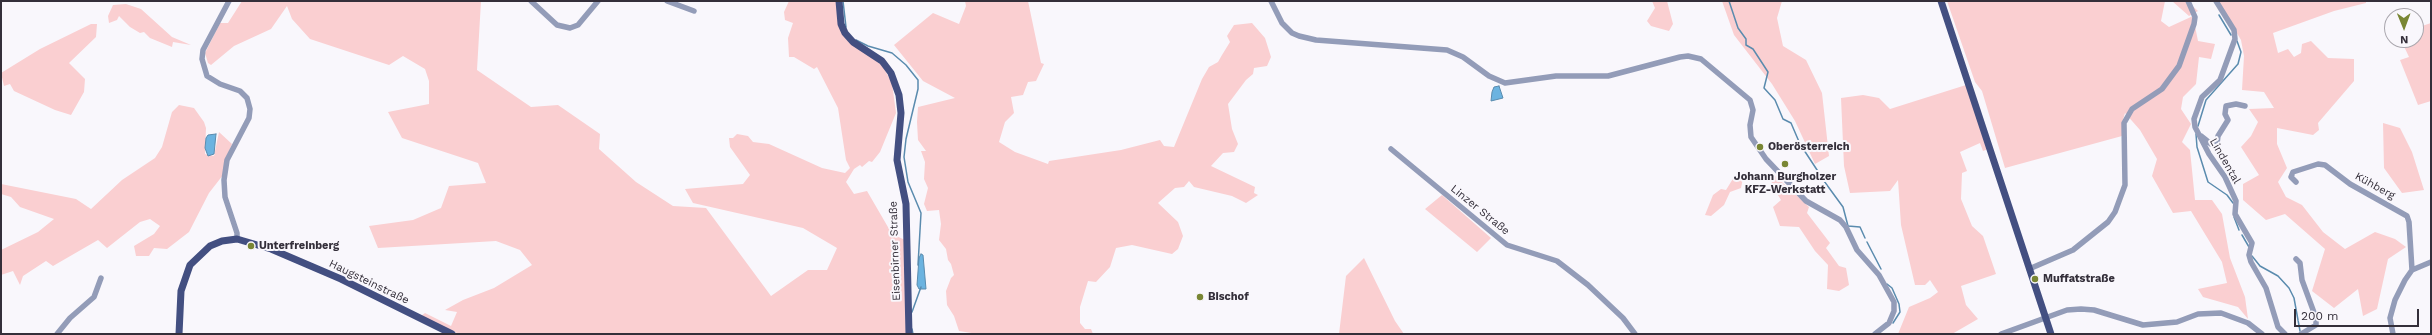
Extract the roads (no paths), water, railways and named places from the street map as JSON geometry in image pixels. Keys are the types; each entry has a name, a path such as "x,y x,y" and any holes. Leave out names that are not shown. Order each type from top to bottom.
{"main road":[{"name":"Eisenbirner Straße","path":"839,1 841,24 845,33 853,42 882,62 891,73 899,95 901,113 897,160 906,204 909,334"},
{"path":"1941,1 2051,334"},
{"name":"Haugsteinstraße","path":"179,334 181,291 190,265 210,246 222,241 237,240 271,249 341,279 452,334"}],"street":[{"path":"229,1 203,50 202,60 207,76 220,84 240,91 247,98 250,109 249,118 227,160 224,180 225,198 237,233 237,240"},
{"path":"531,1 557,25 570,28 578,26 598,1"},
{"path":"667,1 694,11"},
{"path":"1271,1 1282,23 1292,33 1299,36 1316,40 1447,50 1463,57 1489,76 1505,83 1556,76 1613,75 1680,57 1695,57 1714,69 1750,100 1753,110 1750,125 1751,137 1766,159 1806,200 1840,220 1846,227 1857,250 1879,274 1894,302 1894,311 1889,323 1875,334"},
{"path":"2029,269 2073,250 2108,222 2115,212 2126,186 2124,123 2132,109 2162,90 2179,66 2194,24 2195,17 2188,1"},
{"name":"Lindental","path":"2216,1 2234,30 2235,39 2220,80 2202,97 2194,119 2199,135 2228,183 2236,201 2235,214 2242,230 2252,243 2249,255 2251,262 2266,288 2278,327 2286,334"},
{"path":"2199,135 2211,144 2216,144 2218,136 2228,120 2225,114 2226,106 2236,104 2245,106"},
{"name":"Linzer Straße","path":"1391,149 1507,245 1557,261 1588,285 1623,318 1635,334"},
{"name":"Kühberg","path":"2296,182 2291,177 2293,172 2318,164 2325,166 2350,184 2403,212 2409,222 2412,270"},
{"path":"2296,259 2300,263 2302,280 2316,318 2316,325 2301,334"},
{"path":"2393,334 2390,318 2395,300 2412,270 2431,262"},
{"path":"57,334 70,318 94,297 101,278"},
{"path":"2001,334 2067,310 2081,309 2094,310 2143,325 2160,325 2177,322 2198,314 2221,313 2248,323 2262,334"}],"water":[{"path":"1499,86 1503,98 1491,101 1494,87"},
{"path":"216,134 214,154 208,156 205,148 206,138 208,135"},
{"path":"921,254 923,255 926,289 919,289 917,285 919,258"}],"waterway":[{"path":"843,1 846,27"},
{"path":"1729,1 1738,28 1746,39 1746,45 1753,49 1768,72 1764,88 1775,100 1783,119 1791,123 1800,144 1821,176"},
{"path":"2219,15 2231,35"},
{"path":"856,40 868,46 892,53 906,65 918,80 918,89 906,139 904,157 908,182 921,213 918,265"},
{"path":"2198,126 2206,100 2238,64 2241,52 2237,41"},
{"path":"2196,134 2197,147 2208,182 2227,195 2233,203"},
{"path":"1824,181 1843,207 1848,226 1860,227 1865,238"},
{"path":"2234,217 2239,230"},
{"path":"2242,235 2249,247"},
{"path":"1867,242 1881,269"},
{"path":"2252,256 2260,266 2278,276 2289,288 2294,298 2300,331"},
{"path":"1887,284 1892,288 1899,304 1900,312 1893,323"},
{"path":"912,312 921,287"},
{"path":"912,329 913,334"}],"place":[{"name":"Oberösterreich","path":"1760,147"},
{"name":"Johann Burgholzer KFZ-Werkstatt","path":"1785,164"},
{"name":"Unterfreinberg","path":"251,246"},
{"name":"Muffatstraße","path":"2035,279"},
{"name":"Bischof","path":"1200,297"}]}
